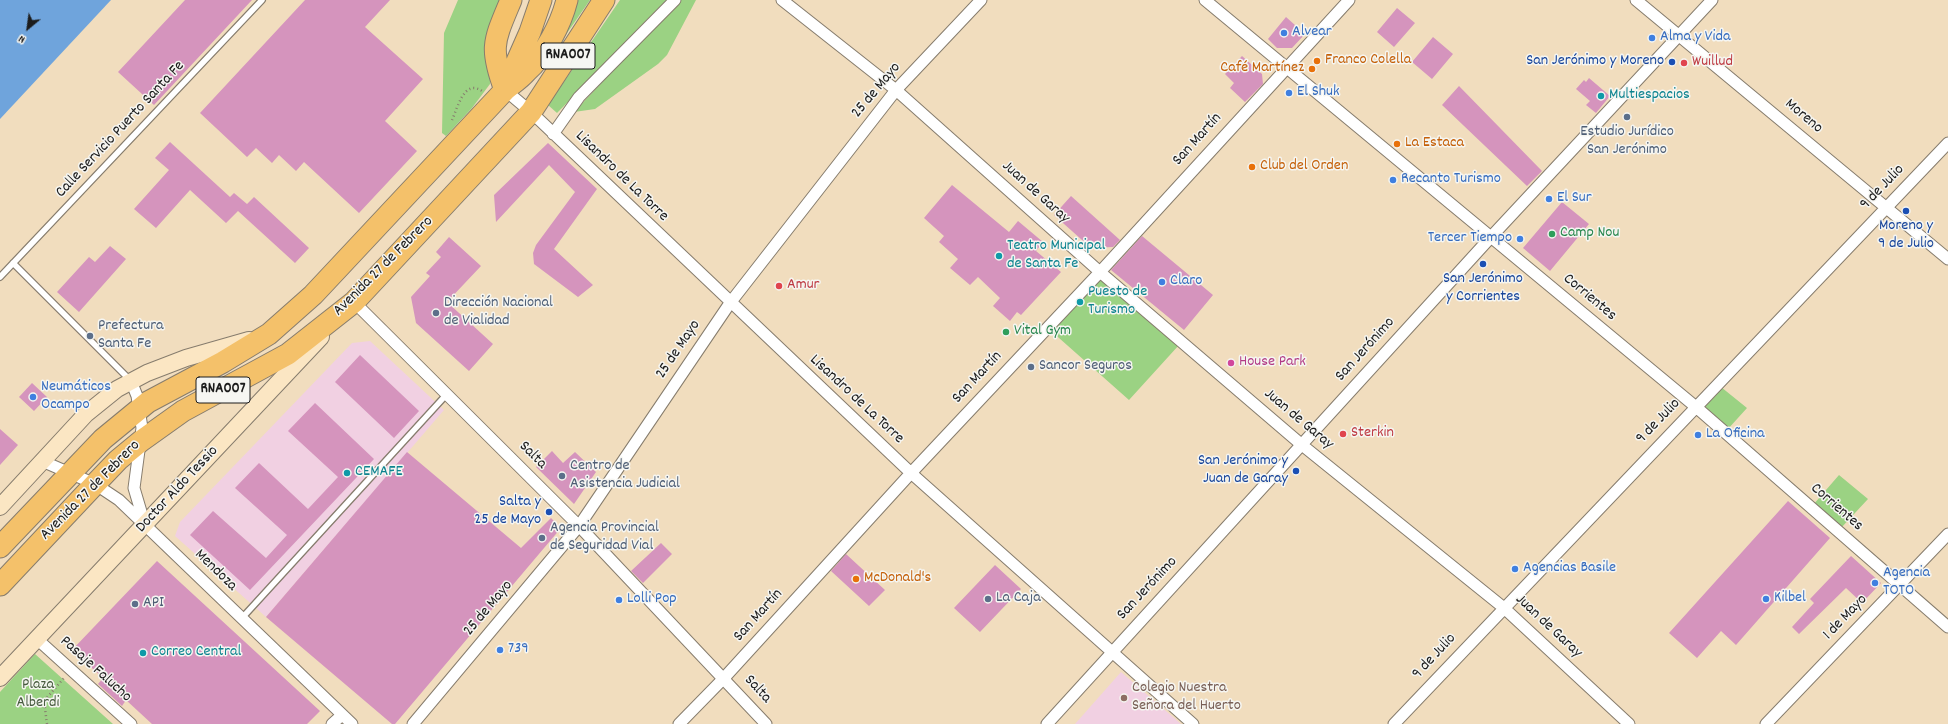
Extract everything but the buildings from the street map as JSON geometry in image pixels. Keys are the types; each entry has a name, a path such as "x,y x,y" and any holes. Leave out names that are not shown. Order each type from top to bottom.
{"highway":[{"path":"500,96 494,56 497,34 511,0"},
{"name":"RNA007","path":"500,96 530,32 541,0"},
{"path":"500,96 527,72 537,60 554,32 567,0"},
{"name":"RNA007","path":"531,112 604,0"},
{"name":"Avenida 27 de Febrero","path":"0,547 103,439 148,402 223,362 270,334 324,284 500,96"},
{"name":"Avenida 27 de Febrero","path":"0,585 118,460 141,441 184,411 288,354 354,302 531,112"}],"main road":[{"name":"Doctor Aldo Tessio","path":"0,678 354,302"},
{"name":"Avenida 27 de Febrero","path":"0,507 86,414 101,401 131,381 186,358 246,342 277,327"}],"street":[{"path":"553,134 579,97 675,0"},
{"name":"Juan de Garay","path":"782,0 896,90 1100,272 1302,445 1504,608 1629,724"},
{"name":"25 de Mayo","path":"413,724 579,526 730,303 896,90 981,0"},
{"name":"Corrientes","path":"1205,0 1490,238 1696,407 1948,627"},
{"name":"San Martín","path":"679,724 724,678 911,473 1100,272 1349,0"},
{"name":"Moreno","path":"1636,0 1948,259"},
{"name":"San Jerónimo","path":"1047,724 1111,652 1490,238 1712,0"},
{"name":"Lisandro de La Torre","path":"500,96 531,112 730,303 911,473 1111,652 1194,724"},
{"name":"9 de Julio","path":"1394,724 1948,143"},
{"name":"Salta","path":"354,302 579,526 766,724"},
{"path":"131,381 137,396 142,428 141,441 137,454 134,488 145,525"},
{"name":"Mendoza","path":"42,461 95,484 119,500 352,724"},
{"name":"1 de Mayo","path":"1766,724 1948,534"},
{"name":"Pasaje Falucho","path":"37,639 72,670 105,704 131,724"},
{"path":"332,724 342,715"}],"lane":[{"name":"Calle Servicio Puerto Santa Fe","path":"0,277 262,0"},
{"path":"13,263 131,381"},
{"path":"242,618 446,394"}],"path":[{"path":"451,121 465,92 469,88 481,89 500,96"},
{"path":"47,724 44,701 72,670"}],"shaded area":[{"path":"370,341 444,410 266,617 175,536 180,522 352,343"},
{"name":"Colegio Nuestra Señora del Huerto","path":"1121,672 1181,724 1075,724"}],"green space":[{"path":"458,0 502,0 490,84 472,108 446,136 442,133 444,33"},
{"path":"577,0 590,0 565,36"},
{"path":"620,0 669,0 557,113 548,105"},
{"path":"679,0 696,0 667,55 658,64 595,109 574,112"},
{"path":"1100,276 1179,345 1129,400 1050,330"},
{"path":"1721,387 1747,408 1728,429 1702,407"},
{"path":"1839,475 1868,499 1841,528 1813,505"},
{"name":"Plaza Alberdi","path":"35,654 113,724 0,724 0,692"}],"water":[{"path":"0,0 111,0 0,119"}],"place":[{"name":"Alvear","path":"1284,33"},
{"name":"Alma y Vida","path":"1652,38"},
{"name":"Franco Colella","path":"1317,61"},
{"name":"San Jerónimo y Moreno","path":"1672,62"},
{"name":"Wuillud","path":"1684,63"},
{"name":"Café Martínez","path":"1312,69"},
{"name":"El Shuk","path":"1289,93"},
{"name":"Multiespacios","path":"1601,96"},
{"name":"Estudio Jurídico San Jerónimo","path":"1627,117"},
{"name":"La Estaca","path":"1397,144"},
{"name":"Club del Orden","path":"1252,167"},
{"name":"Recanto Turismo","path":"1393,180"},
{"name":"El Sur","path":"1549,199"},
{"name":"Moreno y 9 de Julio","path":"1906,211"},
{"name":"Camp Nou","path":"1552,234"},
{"name":"Tercer Tiempo","path":"1520,239"},
{"name":"Teatro Municipal de Santa Fe","path":"999,256"},
{"name":"San Jerónimo y Corrientes","path":"1483,264"},
{"name":"Claro","path":"1162,282"},
{"name":"Amur","path":"779,286"},
{"name":"Puesto de Turismo","path":"1080,302"},
{"name":"Dirección Nacional de Vialidad","path":"436,313"},
{"name":"Vital Gym","path":"1006,332"},
{"name":"Prefectura Santa Fe","path":"90,336"},
{"name":"House Park","path":"1231,363"},
{"name":"Sancor Seguros","path":"1031,367"},
{"name":"Neumáticos Ocampo","path":"33,397"},
{"name":"Sterkin","path":"1343,434"},
{"name":"La Oficina","path":"1698,435"},
{"name":"San Jerónimo y Juan de Garay","path":"1296,471"},
{"name":"CEMAFE","path":"347,473"},
{"name":"Centro de Asistencia Judicial","path":"562,476"},
{"name":"Salta y 25 de Mayo","path":"549,512"},
{"name":"Agencia Provincial de Seguridad Vial","path":"542,538"},
{"name":"Agencias Basile","path":"1515,569"},
{"name":"McDonald's","path":"856,579"},
{"name":"Agencia TOTO","path":"1875,583"},
{"name":"La Caja","path":"988,599"},
{"name":"Kilbel","path":"1766,599"},
{"name":"Lolli Pop","path":"619,600"},
{"name":"API","path":"135,604"},
{"name":"739","path":"500,650"},
{"name":"Correo Central","path":"143,653"},
{"name":"Colegio Nuestra Señora del Huerto","path":"1124,698"}]}
